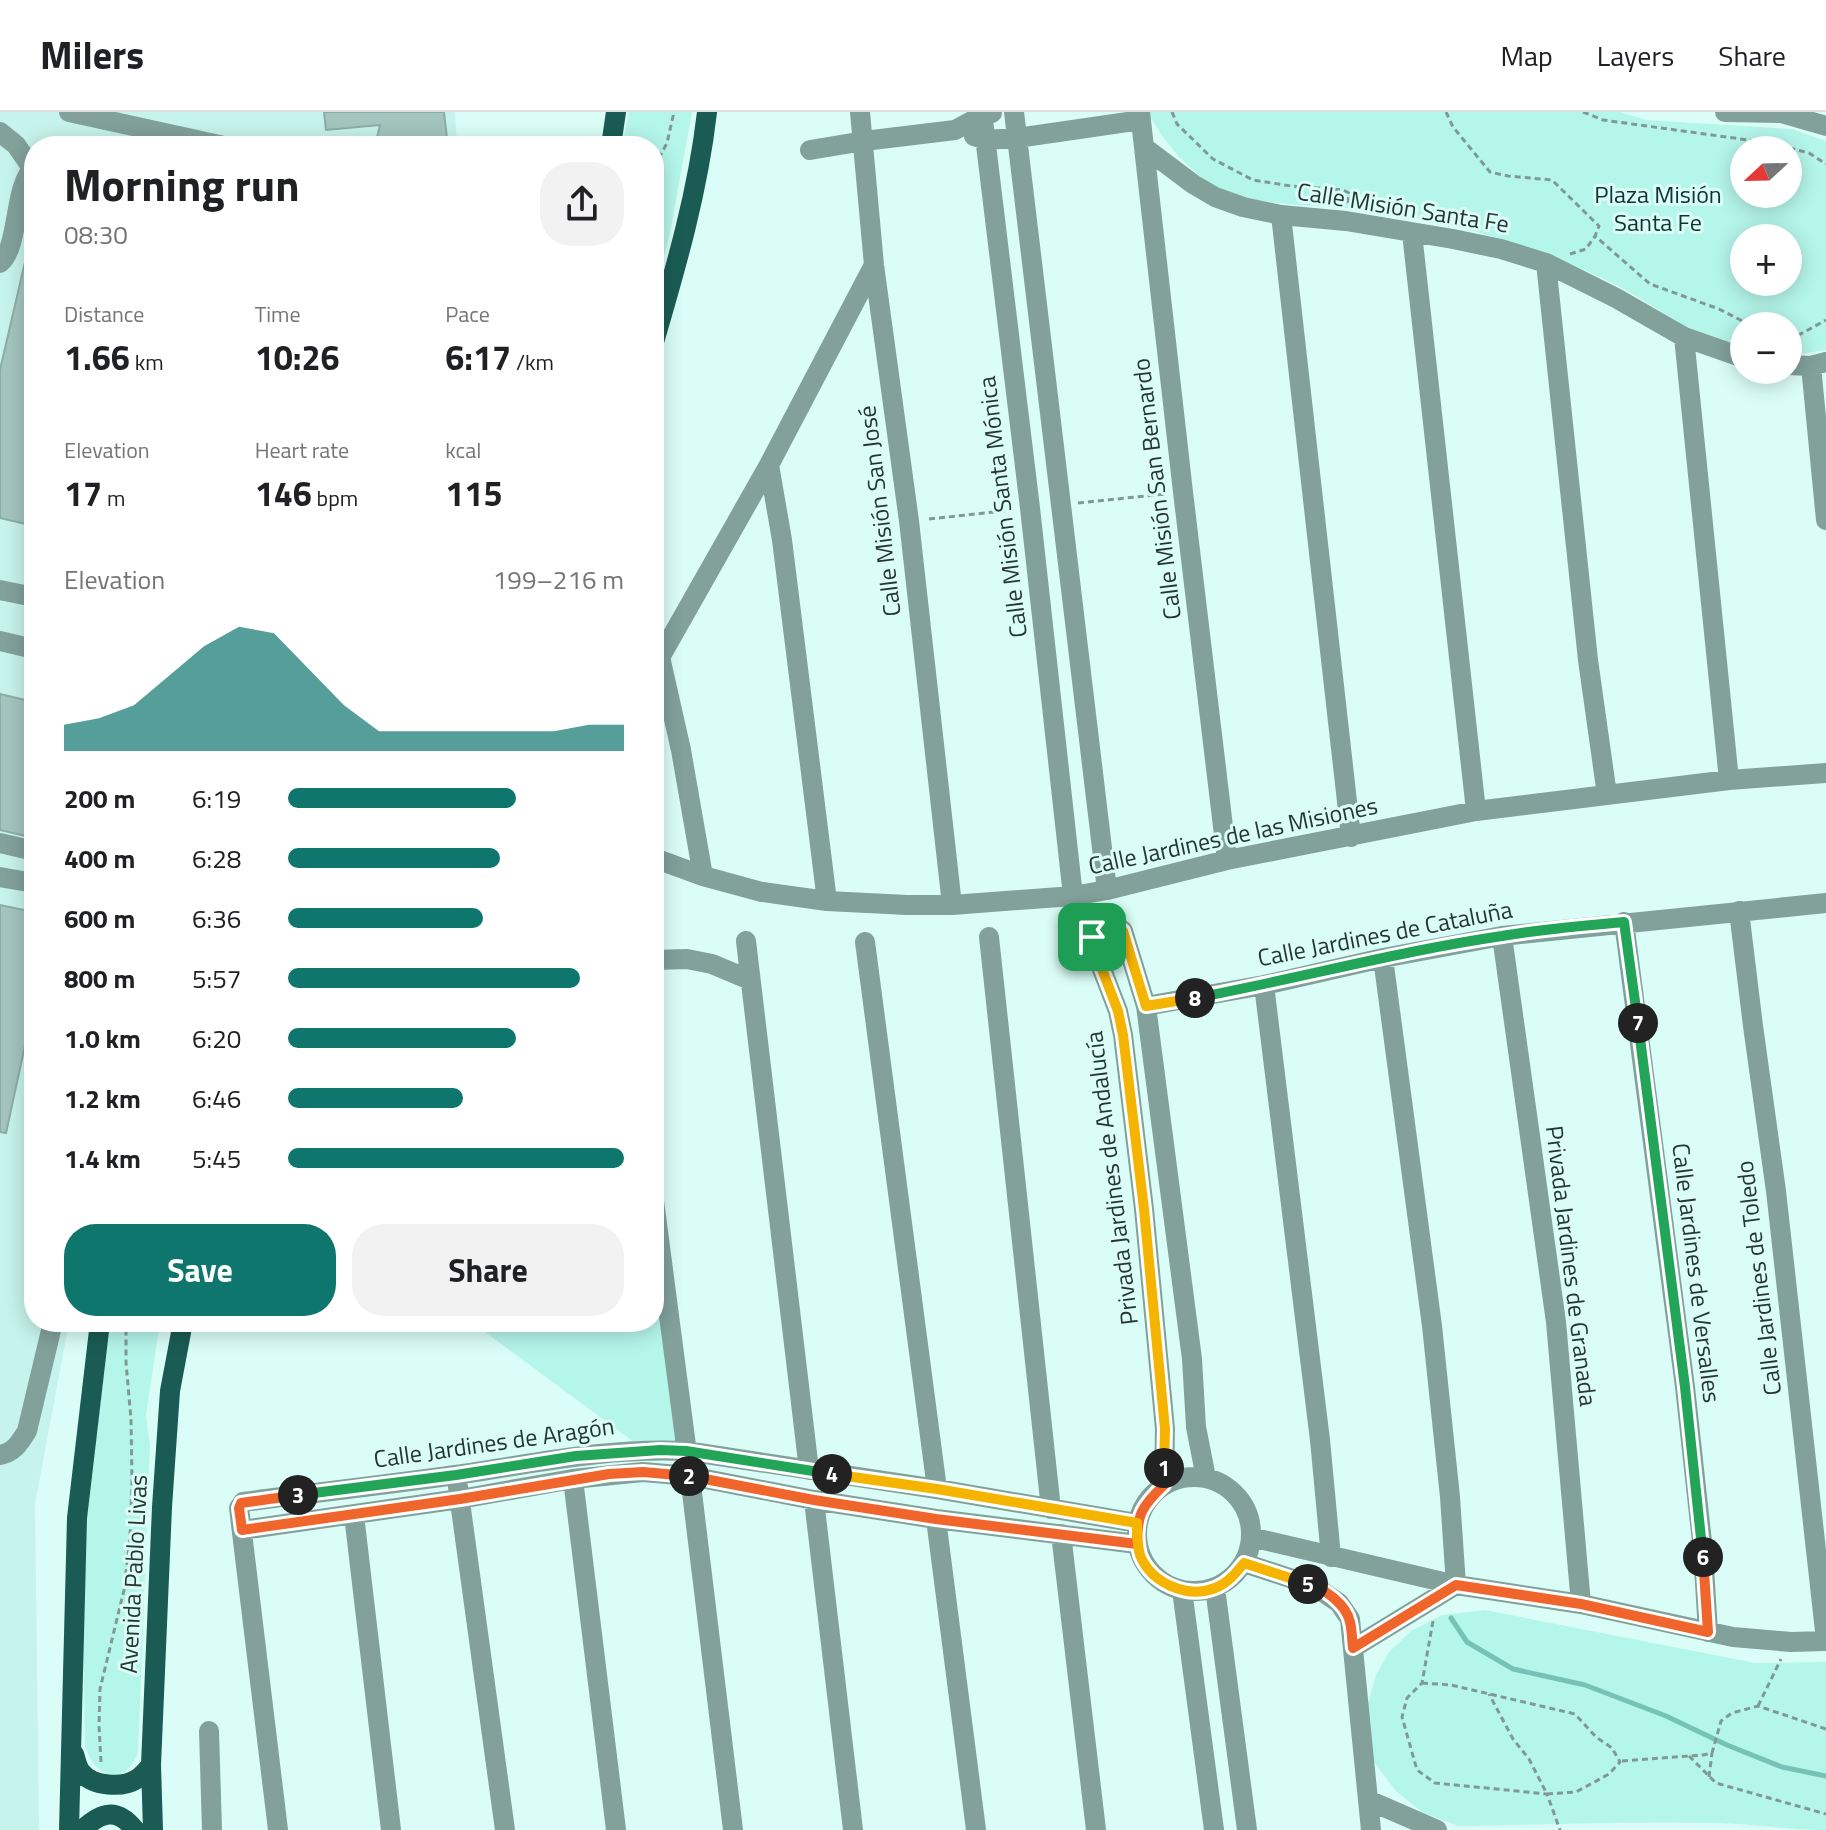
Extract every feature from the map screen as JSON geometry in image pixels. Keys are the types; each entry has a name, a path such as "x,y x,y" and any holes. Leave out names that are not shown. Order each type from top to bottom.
{"main road":[{"path":"612,136 616,112"},
{"path":"664,308 680,253 703,146 707,112"},
{"path":"69,1830 77,1518 99,1332"},
{"name":"Avenida Pablo Livas","path":"153,1830 151,1765 162,1507 170,1391 180,1332"},
{"path":"72,1750 85,1776 103,1784 134,1781 151,1765"},
{"path":"82,1830 102,1815 109,1814 129,1822 135,1830"}],"street":[{"path":"69,112 178,136"},
{"name":"Calle Misión San José","path":"860,112 874,265 909,521 952,905"},
{"path":"1014,112 1107,890"},
{"path":"1725,112 1781,112 1826,126"},
{"path":"810,150 955,130 989,113"},
{"name":"Calle Misión Santa Mónica","path":"989,113 986,140 1073,896"},
{"path":"955,130 986,140 1017,138 1140,116"},
{"name":"Calle Misión San Bernardo","path":"1140,116 1227,860"},
{"path":"0,132 24,155"},
{"name":"Calle Misión Santa Fe","path":"1145,148 1193,184 1215,197 1243,207 1281,215 1346,221 1501,249 1546,263 1684,337 1730,353"},
{"path":"0,263 9,247 24,185"},
{"path":"1281,215 1351,837"},
{"path":"1412,233 1476,811"},
{"path":"1546,263 1588,660 1607,795"},
{"path":"664,651 769,465 874,265"},
{"path":"1684,337 1729,780"},
{"path":"1818,364 1826,520"},
{"path":"769,465 782,540 827,901"},
{"path":"1030,508 1062,505"},
{"path":"0,590 24,595"},
{"path":"0,641 24,647"},
{"path":"664,688 681,750 703,876"},
{"name":"Calle Jardines de las Misiones","path":"664,862 762,892 827,901 952,905 1073,896 1227,860 1476,811 1729,780 1826,773"},
{"path":"0,843 24,849"},
{"path":"0,877 24,881"},
{"name":"Calle Jardines de Cataluña","path":"1146,1006 1502,936 1826,903"},
{"name":"Calle Jardines de Toledo","path":"1739,911 1776,1191 1826,1640"},
{"name":"Calle Jardines de Versalles","path":"1624,922 1686,1402 1703,1551 1708,1632"},
{"name":"Privada Jardines de Andalucía","path":"1164,1485 1165,1429 1123,1035 1118,1011 1093,946 1093,933 1106,924 1113,924 1123,931 1146,1006 1192,1359 1196,1427 1206,1478"},
{"name":"Privada Jardines de Granada","path":"1502,936 1556,1322 1581,1604"},
{"path":"989,937 1051,1509"},
{"path":"746,941 809,1470"},
{"path":"865,942 937,1489"},
{"path":"1383,958 1432,1326 1456,1585"},
{"path":"664,960 687,959 712,964 750,980"},
{"path":"1264,985 1320,1440 1331,1557"},
{"path":"664,1279 733,1830"},
{"path":"0,1455 19,1445 27,1431 51,1332"},
{"name":"Calle Jardines de Aragón","path":"1137,1523 937,1489 686,1451 660,1450 576,1456 456,1475 243,1502 239,1506 242,1530 460,1499 573,1479 643,1472 690,1476 936,1519 1137,1544"},
{"path":"456,1475 505,1830"},
{"path":"1184,1477 1206,1478 1225,1486 1239,1499 1249,1517 1251,1537 1244,1563 1232,1578 1215,1588 1196,1592 1182,1590 1162,1582 1142,1559 1137,1544 1137,1523 1147,1501 1164,1485 1184,1477"},
{"path":"573,1479 616,1830"},
{"path":"814,1500 853,1830"},
{"path":"354,1515 391,1830"},
{"path":"936,1519 976,1830"},
{"path":"242,1530 278,1830"},
{"path":"1061,1534 1096,1830"},
{"path":"1251,1537 1456,1585 1581,1604 1733,1637 1788,1642 1826,1640"},
{"path":"1244,1563 1324,1591 1339,1603 1350,1619 1371,1830"},
{"path":"1353,1648 1456,1585"},
{"path":"1215,1588 1247,1830"},
{"path":"1182,1590 1214,1830"},
{"path":"209,1731 212,1830"},
{"path":"1368,1800 1437,1830"}],"path":[{"path":"664,149 674,112"},
{"path":"1172,112 1177,124 1213,159 1253,180 1349,193 1346,221"},
{"path":"1446,112 1453,127 1490,172 1552,180 1599,226 1586,249 1546,263"},
{"path":"1583,112 1603,120 1770,143 1809,153 1826,164"},
{"path":"1595,236 1650,284 1730,315"},
{"path":"1802,333 1826,320"},
{"path":"1062,505 1183,492"},
{"path":"909,521 1030,508"},
{"path":"103,1784 100,1689 124,1590 130,1538 131,1419 126,1332"},
{"path":"1437,1596 1422,1683 1407,1698 1402,1717 1417,1770 1435,1783 1547,1794 1576,1792 1609,1774 1620,1762 1712,1752"},
{"path":"1758,1706 1788,1642"},
{"path":"1422,1683 1451,1685 1575,1714 1596,1737 1612,1748 1620,1762"},
{"path":"1489,1694 1513,1739 1529,1759 1547,1794 1560,1830"},
{"path":"1709,1777 1721,1721 1732,1713 1758,1706 1826,1729"},
{"path":"1689,1756 1716,1783 1826,1814"}],"shaded area":[{"path":"0,112 455,112 456,136 24,136 24,1332 67,1332 35,1504 39,1830 0,1830"}],"green space":[{"path":"629,112 692,112 664,256 664,136 624,136"},
{"name":"Plaza Misión Santa Fe","path":"1148,112 1620,112 1646,120 1792,129 1826,141 1826,350 1802,354 1802,312 1730,312 1730,347 1704,337 1612,283 1514,243 1388,212 1237,196 1200,176 1170,146"},
{"path":"664,1279 686,1451 646,1451 485,1332 664,1332"},
{"path":"109,1332 158,1332 146,1415 150,1446 138,1752 126,1771 113,1775 100,1770 85,1747 85,1537 98,1384"},
{"path":"1485,1610 1755,1663 1826,1662 1826,1830 1684,1823 1458,1826 1422,1812 1396,1791 1374,1762 1368,1704 1376,1675 1389,1652 1411,1631 1442,1615"}],"building":[{"path":"324,112 444,112 447,136 377,136 380,125 326,130"},
{"path":"24,266 24,524 0,518 0,370"},
{"path":"0,694 24,700 24,836 0,830"},
{"path":"0,905 24,910 24,1050 6,1133 0,1132"}],"waterway":[{"path":"1451,1618 1467,1642 1513,1669 1585,1685 1666,1716 1782,1767 1826,1776"}],"route":[{"path":"1092,937 1095,929 1106,924 1113,924 1123,931 1146,1006 1502,936 1624,922 1685,1387 1703,1551 1708,1632 1581,1604 1456,1585 1353,1648 1350,1619 1339,1603 1314,1586 1244,1563 1232,1578 1215,1588 1196,1592 1162,1582 1142,1559 1137,1544 1137,1523 686,1451 576,1456 456,1475 243,1502 239,1508 242,1530 460,1499 573,1479 643,1472 690,1476 936,1519 1137,1544 1137,1523 1147,1501 1164,1485 1165,1429 1144,1209 1123,1035 1118,1011 1092,937"}]}
